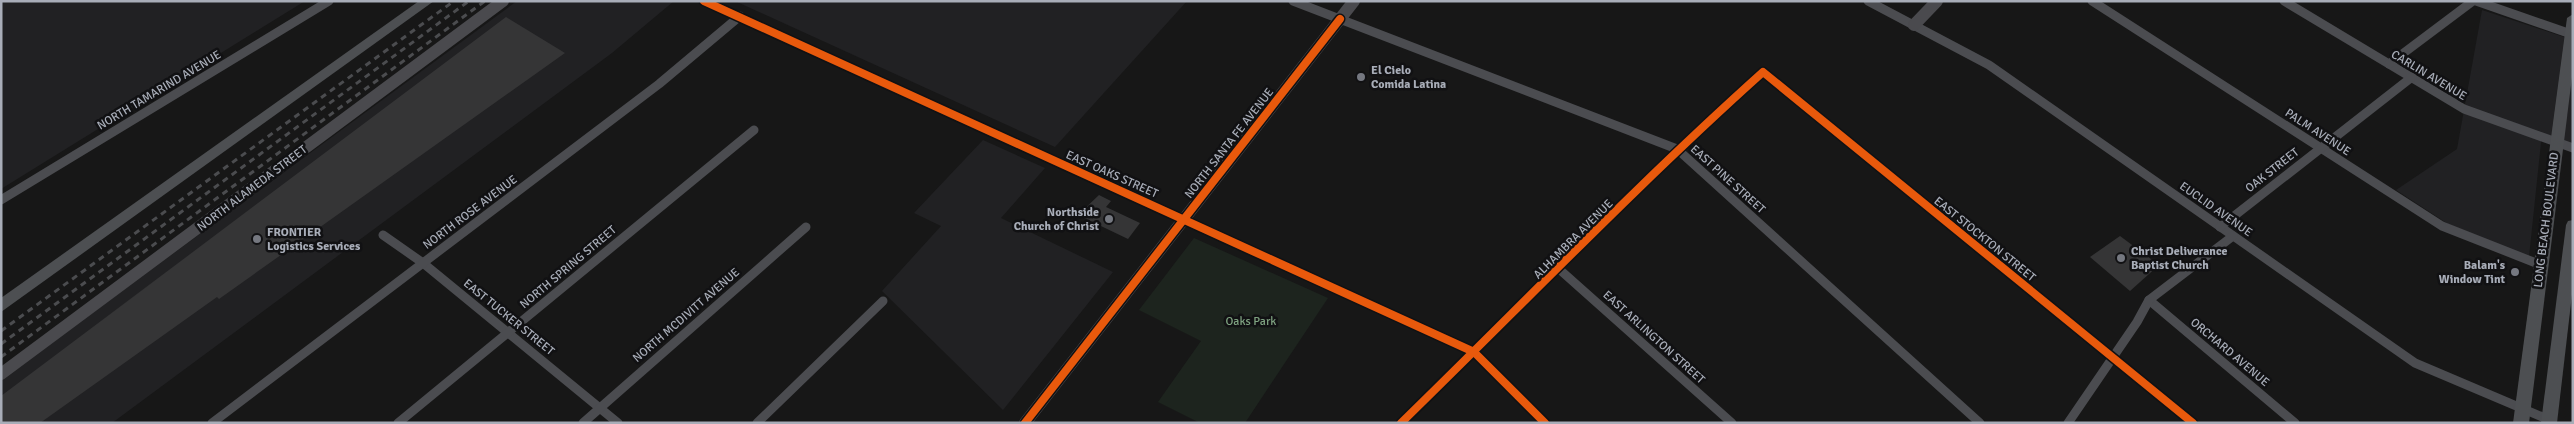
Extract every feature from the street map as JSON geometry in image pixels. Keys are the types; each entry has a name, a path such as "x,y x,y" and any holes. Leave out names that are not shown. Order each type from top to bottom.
{"main road":[{"path":"1,306 428,1"},
{"name":"NORTH ALAMEDA STREET","path":"1,374 503,1"},
{"name":"NORTH SANTA FE AVENUE","path":"1025,423 1354,1"},
{"path":"1914,25 1936,1"},
{"name":"LONG BEACH BOULEVARD","path":"2522,416 2573,18"},
{"path":"2551,422 2570,276 2573,225"}],"street":[{"name":"NORTH TAMARIND AVENUE","path":"1,200 329,1"},
{"name":"EAST OAKS STREET","path":"704,1 1184,218 1474,352 1545,423"},
{"name":"EAST PINE STREET","path":"1293,1 1677,150 1980,423"},
{"name":"EUCLID AVENUE","path":"1868,1 1990,65 2415,363 2522,416 2551,422"},
{"name":"PALM AVENUE","path":"2092,1 2442,226 2541,265"},
{"name":"CARLIN AVENUE","path":"2284,1 2464,109 2573,148"},
{"path":"2389,64 2475,1 2571,34"},
{"name":"NORTH ROSE AVENUE","path":"212,423 658,84 740,16"},
{"name":"ALHAMBRA AVENUE","path":"1401,423 1559,269 1677,150 1762,72"},
{"name":"EAST STOCKTON STREET","path":"1762,72 2193,423"},
{"name":"OAK STREET","path":"2220,226 2412,77"},
{"name":"NORTH SPRING STREET","path":"398,423 754,130"},
{"name":"NORTH MCDIVITT AVENUE","path":"583,423 806,227"},
{"name":"EAST TUCKER STREET","path":"383,235 423,263 618,423"},
{"path":"2068,423 2137,322 2149,300 2233,236"},
{"name":"EAST ARLINGTON STREET","path":"1559,269 1732,423"},
{"name":"ORCHARD AVENUE","path":"2149,300 2295,423"},
{"path":"757,423 883,301"}],"shaded area":[{"path":"1,1 305,1 1,189"},
{"path":"517,1 674,1 612,53 112,423 1,423 1,380"},
{"path":"735,1 1187,1 1055,147"},
{"path":"2482,10 2573,40 2573,144 2542,133 2529,257 2448,224 2396,190 2457,149"},
{"path":"983,140 1045,168 1001,218 1113,272 1003,410 882,291 941,226 914,213"}],"green space":[{"name":"Oaks Park","path":"1194,238 1328,298 1245,423 1200,423 1158,402 1201,341 1139,310"}],"building":[{"name":"FRONTIER Logistics Services","path":"506,17 565,53 219,299 217,297 40,423 1,423 1,396"},
{"name":"Northside Church of Christ","path":"1099,195 1111,201 1106,207 1140,223 1128,239 1078,215"},
{"name":"Christ Deliverance Baptist Church","path":"2120,236 2159,265 2130,291 2090,257"}],"railway":[{"path":"1,331 454,1"},
{"path":"1,344 469,1"},
{"path":"1,357 485,1"}],"cycle path":[{"path":"704,1 1474,352 1545,423"},
{"path":"1025,423 1340,19"},
{"path":"1401,423 1559,269 1677,149 1763,72 2193,423"}],"place":[{"name":"El Cielo Comida Latina","path":"1361,77"},
{"name":"Northside Church of Christ","path":"1109,219"},
{"name":"FRONTIER Logistics Services","path":"257,239"},
{"name":"Christ Deliverance Baptist Church","path":"2121,258"},
{"name":"Balam's Window Tint","path":"2515,272"}]}
